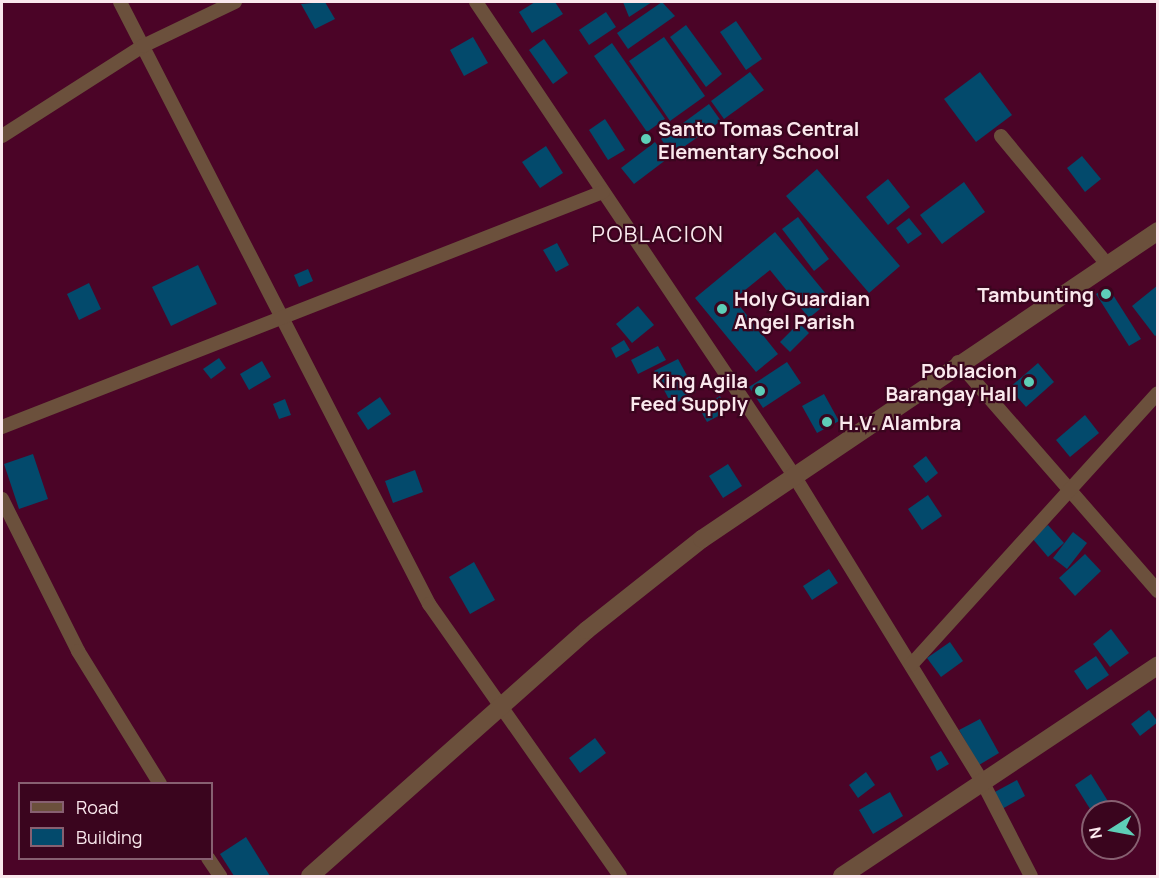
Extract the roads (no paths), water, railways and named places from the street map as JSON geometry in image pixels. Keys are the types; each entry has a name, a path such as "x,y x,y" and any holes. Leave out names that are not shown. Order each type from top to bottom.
{"street":[{"path":"120,2 429,604 620,876"},
{"path":"2,136 143,46 235,2"},
{"path":"476,2 793,474 984,785 1031,876"},
{"path":"1001,136 1107,264"},
{"path":"2,428 284,321 603,192"},
{"path":"310,876 503,710 596,623 793,474 1158,231"},
{"path":"958,362 1158,591"},
{"path":"911,665 1158,393"},
{"path":"2,499 78,651 159,782"},
{"path":"842,876 984,785 1158,664"},
{"path":"209,860 219,876"}],"place":[{"name":"Santo Tomas Central Elementary School","path":"646,139"},
{"name":"Tambunting","path":"1106,294"},
{"name":"Holy Guardian Angel Parish","path":"722,309"},
{"name":"Poblacion Barangay Hall","path":"1029,382"},
{"name":"King Agila Feed Supply","path":"760,391"},
{"name":"H.V. Alambra","path":"827,422"}],"district":[{"name":"POBLACION","path":"658,235"}]}
